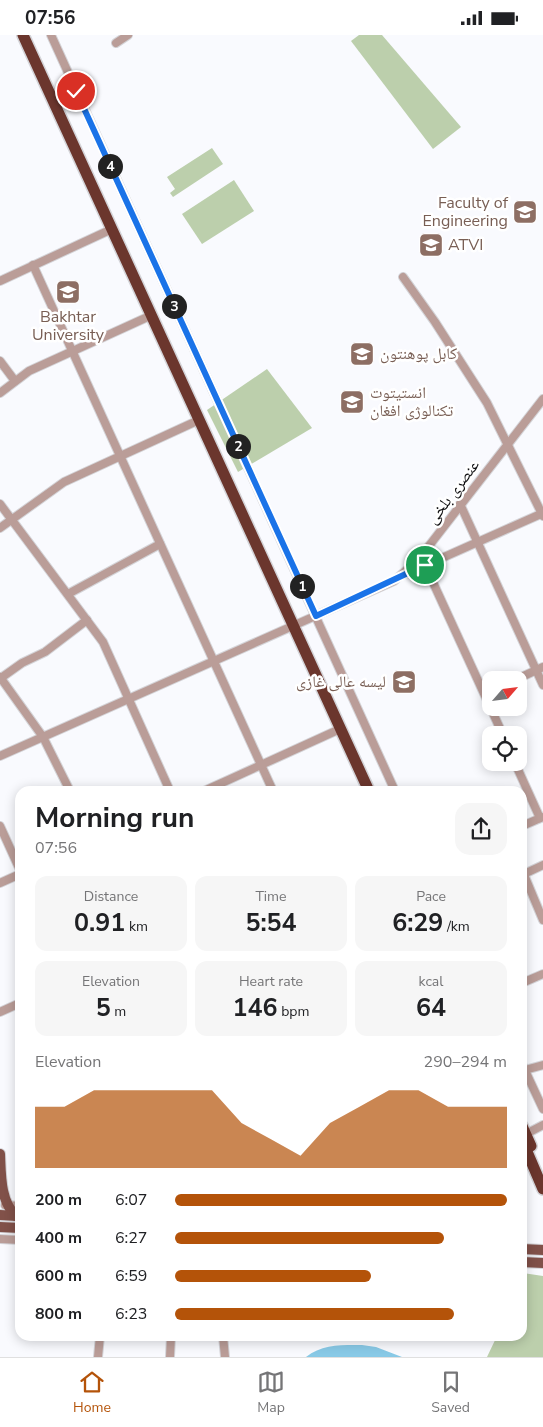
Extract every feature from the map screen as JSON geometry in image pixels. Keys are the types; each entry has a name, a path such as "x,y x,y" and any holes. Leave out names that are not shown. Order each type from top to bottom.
{"highway":[{"path":"23,35 367,786"},
{"path":"527,1140 543,1172"},
{"path":"527,1143 543,1189"}],"main road":[{"path":"0,1154 5,1205 15,1213"},
{"path":"0,1215 15,1216"},
{"path":"0,1227 15,1228"},
{"path":"527,1249 543,1250"},
{"path":"527,1262 543,1263"}],"street":[{"path":"51,35 394,786"},
{"path":"116,43 128,35"},
{"path":"0,281 112,229"},
{"path":"34,265 119,456 271,786"},
{"path":"400,577 543,514 487,403 435,322 403,277"},
{"path":"0,393 29,371 152,315"},
{"path":"0,361 15,381"},
{"name":"عنصری بلخی","path":"0,756 171,679 177,679 400,577 425,550 543,399"},
{"path":"0,528 51,490 119,456 199,420"},
{"path":"0,504 103,642 168,786"},
{"path":"460,505 540,669 543,685"},
{"path":"68,594 160,544"},
{"path":"425,550 425,565 482,680"},
{"path":"68,786 43,737 0,678 22,663 44,652 87,620"},
{"path":"528,674 540,669"},
{"path":"215,786 340,729"},
{"path":"519,771 526,786"},
{"path":"527,788 541,818 527,823"},
{"path":"0,826 15,860"},
{"path":"527,871 543,865"},
{"path":"0,883 15,875"},
{"path":"527,881 541,911 543,920"},
{"path":"527,981 543,974"},
{"path":"0,1012 15,1005"},
{"path":"527,1067 543,1065"},
{"path":"527,1074 543,1109"},
{"path":"527,1133 543,1125"},
{"path":"5,1205 15,1206"},
{"path":"0,1239 15,1240"},
{"path":"98,1357 100,1341"},
{"path":"170,1357 171,1341"},
{"path":"223,1341 225,1357"}],"green space":[{"path":"359,35 382,35 461,127 433,149 351,41"},
{"path":"212,148 223,164 173,197 170,193 175,189 167,177"},
{"path":"234,180 254,211 202,244 182,214"},
{"path":"267,369 312,428 238,472 207,410"},
{"path":"527,1274 543,1276 543,1357 487,1357 495,1341 527,1341"}],"water":[{"path":"362,1345 376,1347 402,1357 306,1357 325,1347"}],"place":[{"name":"Faculty of Engineering","path":"525,212"},
{"name":"ATVI","path":"431,245"},
{"name":"Bakhtar University","path":"68,292"},
{"name":"کابل پوهنتون","path":"362,354"},
{"name":"انستیتوت تکنالوژی افغان","path":"352,402"},
{"name":"لیسه عالی غازی","path":"404,682"}],"route":[{"path":"76,91 316,616 425,565"}]}
